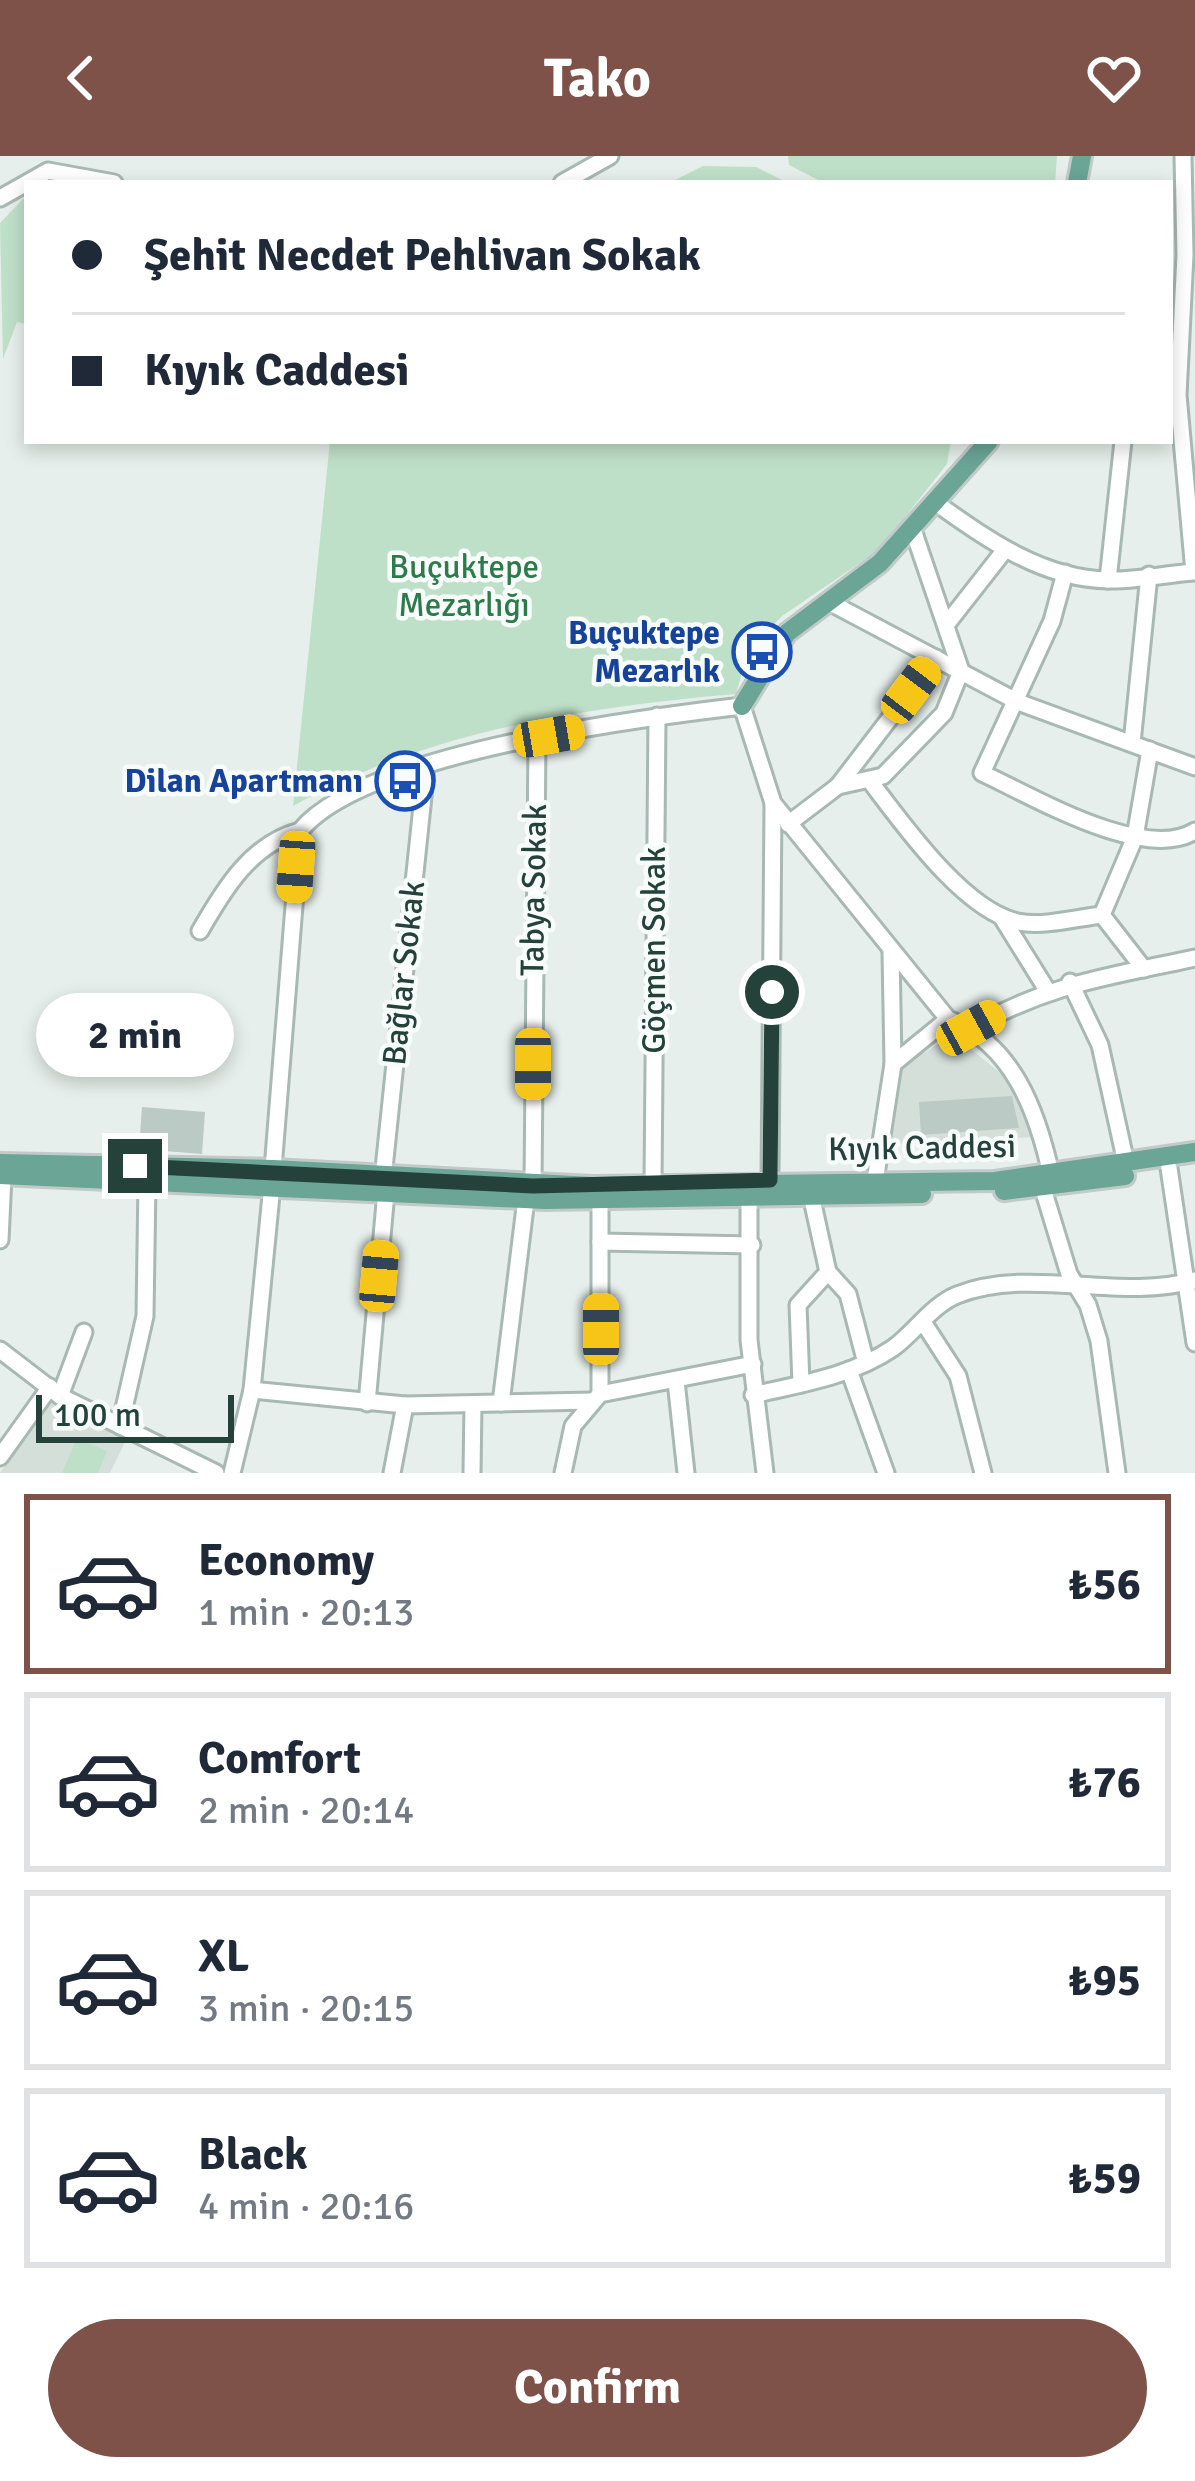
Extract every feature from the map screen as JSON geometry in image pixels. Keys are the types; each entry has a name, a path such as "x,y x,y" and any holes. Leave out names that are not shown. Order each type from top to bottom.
{"main road":[{"path":"742,706 787,633 831,604 913,530 984,444"},
{"name":"Kıyık Caddesi","path":"529,1192 653,1184 1049,1184 1195,1151"},
{"name":"Kıyık Caddesi","path":"1,1171 272,1177 600,1198 749,1195 771,1187 811,1195 1049,1184 1195,1164"},
{"name":"Kıyık Caddesi","path":"1,1171 147,1181 272,1177"}],"street":[{"path":"567,180 610,156"},
{"path":"936,503 1004,551 1064,573 1108,580 1193,572 1183,156"},
{"path":"33,180 49,171 98,180"},
{"path":"1108,580 1123,444"},
{"path":"838,786 883,776 944,713 962,671 913,530"},
{"path":"946,625 1004,551"},
{"path":"1064,573 1052,622 982,772 1135,837 1182,839 1195,831"},
{"path":"1132,743 1149,575"},
{"path":"831,604 1018,702 1195,766"},
{"path":"788,824 838,786 936,658"},
{"path":"232,1473 252,1390 300,832 318,809 426,768 537,738 742,706 773,803 788,824 948,1019 971,1028 1021,1083 1038,1114 1049,1184 1078,1289 1099,1341 1118,1473"},
{"name":"Göçmen Sokak","path":"653,1184 657,716"},
{"name":"Tabya Sokak","path":"501,1403 529,1192 537,738"},
{"path":"1102,915 1135,837 1150,750"},
{"name":"Bağlar Sokak","path":"367,1403 426,768"},
{"path":"870,781 916,841 1000,915 1047,990"},
{"path":"771,1187 773,803"},
{"path":"200,931 244,865 275,838 300,832"},
{"path":"1000,915 1020,922 1102,915"},
{"path":"1102,915 1144,969"},
{"path":"874,1181 893,1064 891,952"},
{"path":"971,1028 1070,982 1195,958"},
{"path":"1070,982 1100,1045 1126,1163"},
{"path":"893,1064 948,1019"},
{"path":"1169,1168 1195,1343"},
{"path":"0,1240 1,1171"},
{"path":"120,1426 145,1316 147,1181"},
{"path":"749,1195 753,1395 765,1473"},
{"path":"811,1195 828,1272 848,1294 866,1363"},
{"path":"563,1473 573,1426 597,1397 600,1198"},
{"path":"600,1242 752,1245"},
{"path":"801,1384 798,1305 828,1272"},
{"path":"753,1395 866,1363 953,1296 996,1286 1078,1289 1189,1282"},
{"path":"923,1322 958,1376 982,1473"},
{"path":"0,1457 55,1392 83,1331"},
{"path":"0,1350 55,1392 216,1473"},
{"path":"252,1390 404,1405 501,1403 597,1397 753,1364"},
{"path":"848,1370 886,1473"},
{"path":"676,1381 686,1473"},
{"path":"472,1473 473,1403"},
{"path":"392,1473 404,1405"}],"shaded area":[{"path":"953,1035 1017,1086 1037,1137 890,1144 902,1066"},
{"path":"48,1401 126,1440 110,1473 0,1473"}],"green space":[{"path":"788,156 1057,156 1055,180 818,180 789,165"},
{"path":"703,166 756,167 782,180 675,180"},
{"path":"24,198 24,323 17,322 3,359 0,223"},
{"name":"Buçuktepe Mezarlığı","path":"330,444 950,444 947,464 879,550 782,616 748,651 736,694 565,715 452,741 344,780 293,806"},
{"path":"77,1438 107,1451 98,1473 62,1473"}],"building":[{"path":"1012,1096 1019,1128 921,1135 919,1102"},
{"path":"142,1107 205,1112 202,1154 139,1149"}],"place":[{"name":"Buçuktepe Mezarlık","path":"762,652"},
{"name":"Dilan Apartmanı","path":"405,781"}],"route":[{"path":"135,1166 273,1169 533,1186 770,1180 772,992"}]}
